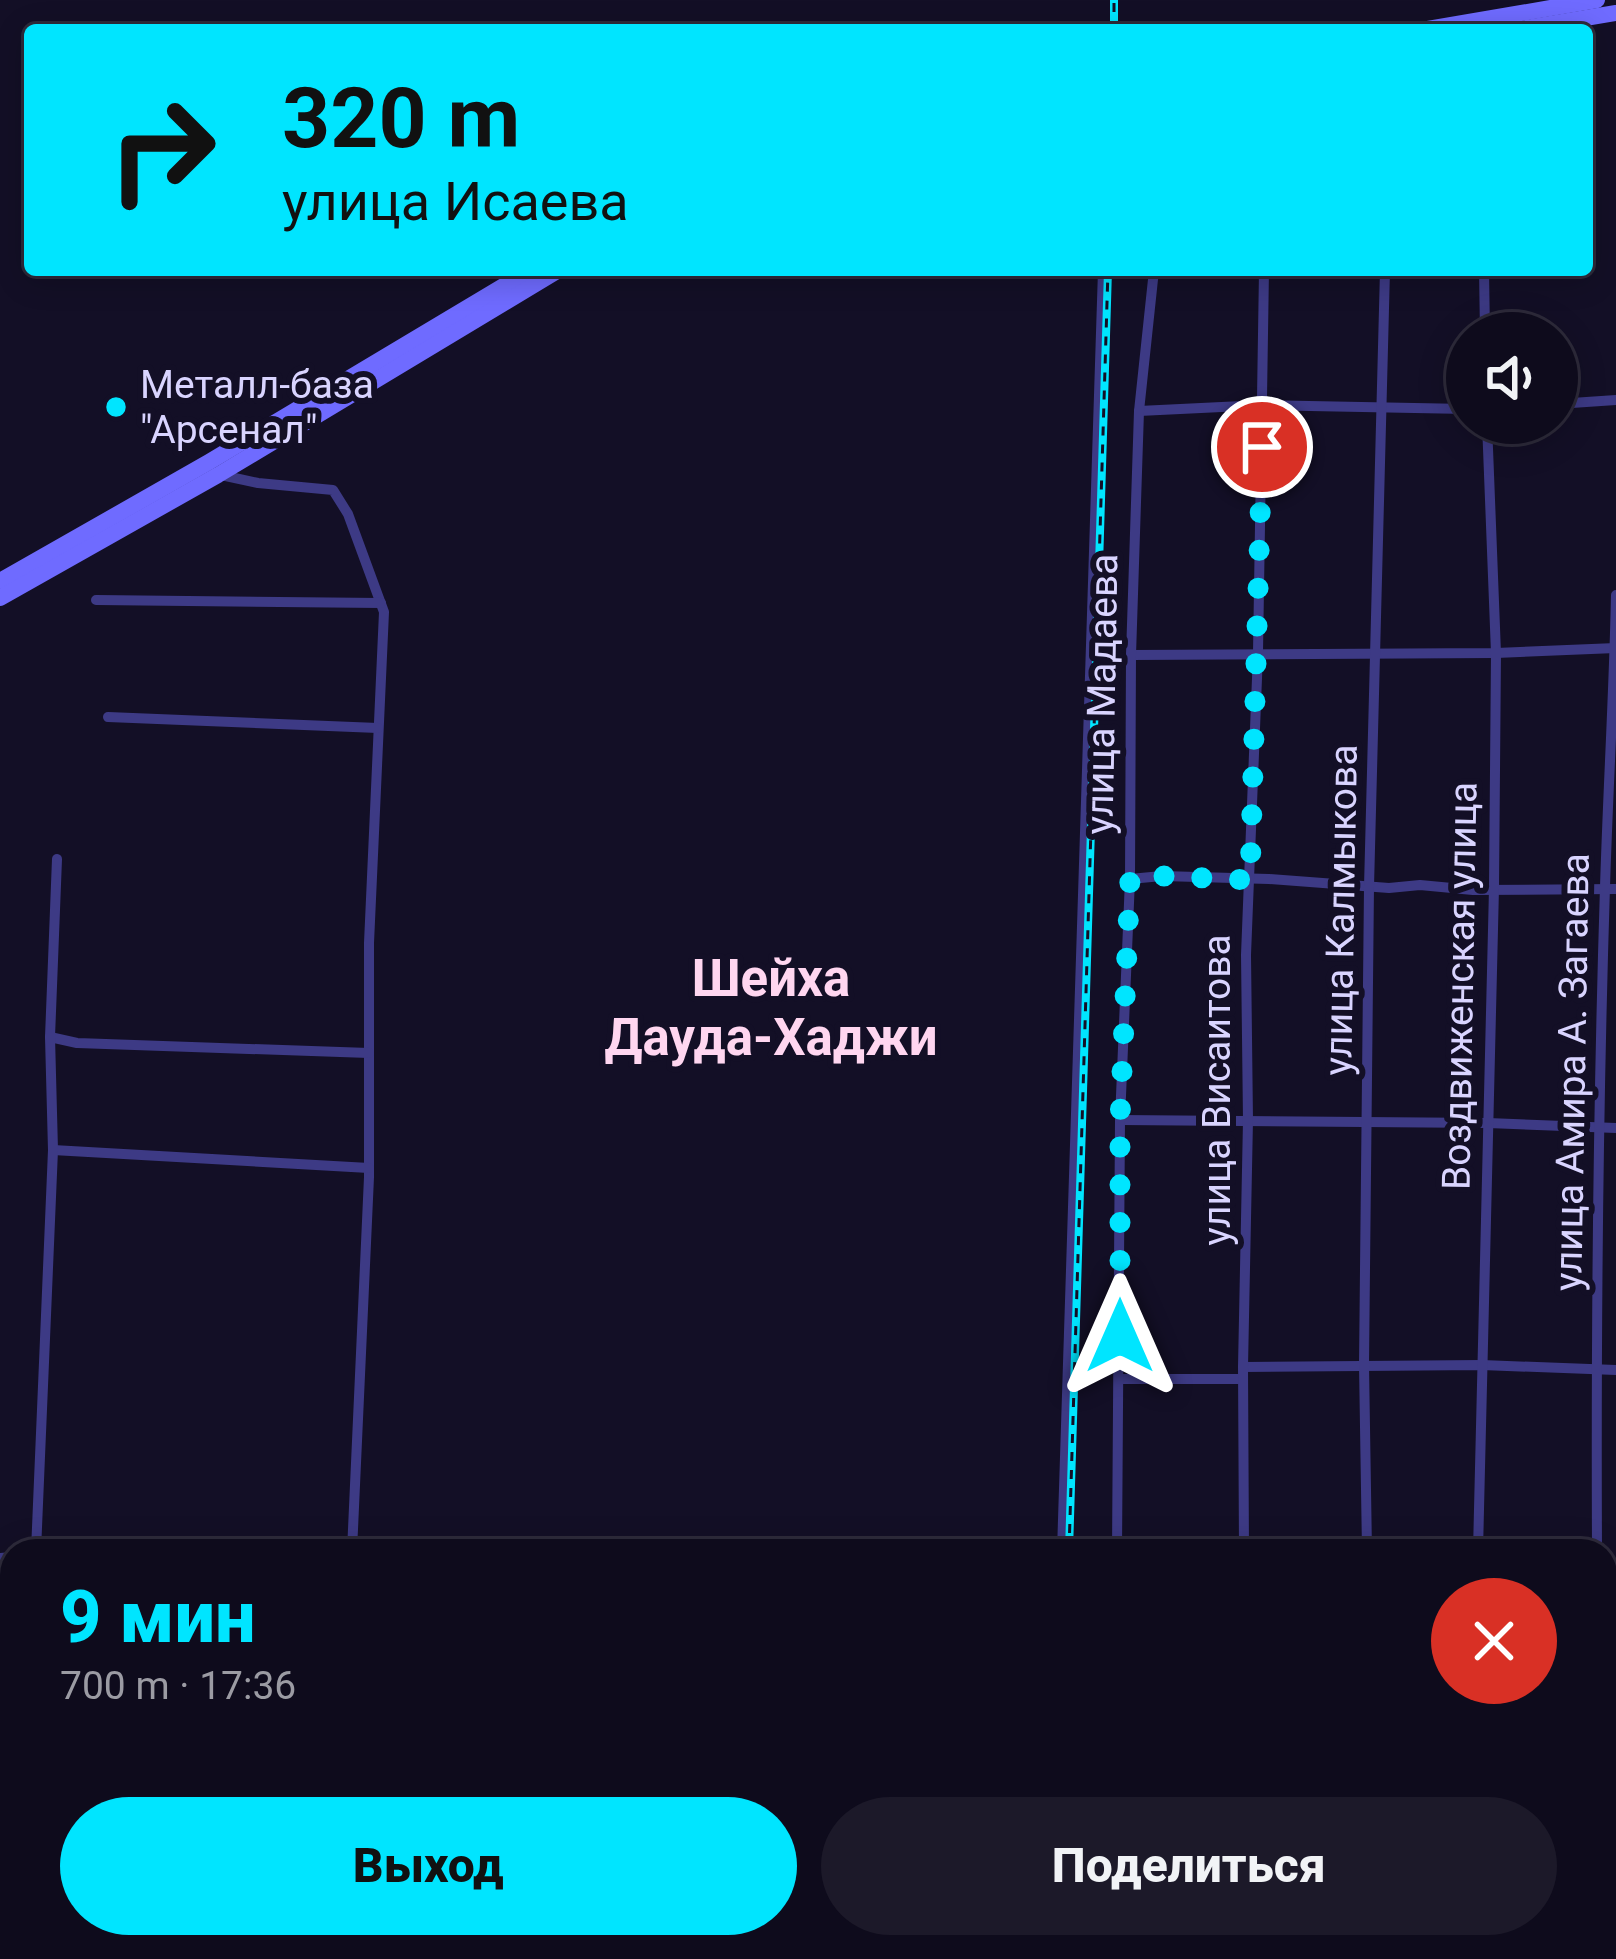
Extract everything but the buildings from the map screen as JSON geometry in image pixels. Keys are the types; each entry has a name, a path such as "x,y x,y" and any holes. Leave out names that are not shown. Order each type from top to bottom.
{"main road":[{"path":"1457,24 1597,0"},
{"path":"1551,24 1616,13"},
{"path":"0,598 520,276"},
{"path":"0,581 213,468 549,276"}],"street":[{"path":"1062,1539 1103,276"},
{"name":"улица Мадаева","path":"1118,1539 1120,1120 1130,879 1131,656 1139,411 1153,276"},
{"name":"улица Висаитова","path":"1244,1539 1246,956 1258,653 1264,276"},
{"name":"улица Калмыкова","path":"1367,1539 1369,886 1385,276"},
{"path":"1484,276 1485,312"},
{"path":"1578,403 1616,400"},
{"path":"1139,411 1263,405 1446,409"},
{"name":"Воздвиженская улица","path":"1478,1539 1494,888 1496,653 1488,444"},
{"path":"213,468 258,483 333,490 348,514 384,612 369,943 369,1168 353,1539"},
{"name":"улица Амира А. Загаева","path":"1598,1539 1600,1127 1611,889 1616,596"},
{"path":"96,600 380,603"},
{"path":"1131,656 1616,649"},
{"path":"108,717 378,728"},
{"path":"37,1539 53,1150 50,1037 57,859"},
{"path":"1130,879 1162,876 1473,890 1611,889"},
{"path":"50,1037 77,1043 369,1053"},
{"path":"1120,1120 1616,1128"},
{"path":"53,1150 369,1168"},
{"path":"1120,1379 1364,1365 1616,1370"}],"railway":[{"path":"1114,0 1114,24"},
{"path":"1069,1539 1108,276"}],"place":[{"name":"Металл-база \"Арсенал\"","path":"116,407"}],"district":[{"name":"Шейха Дауда-Хаджи","path":"771,1007"}],"route":[{"path":"1120,1336 1120,1120 1130,879 1250,880 1262,447"}]}
